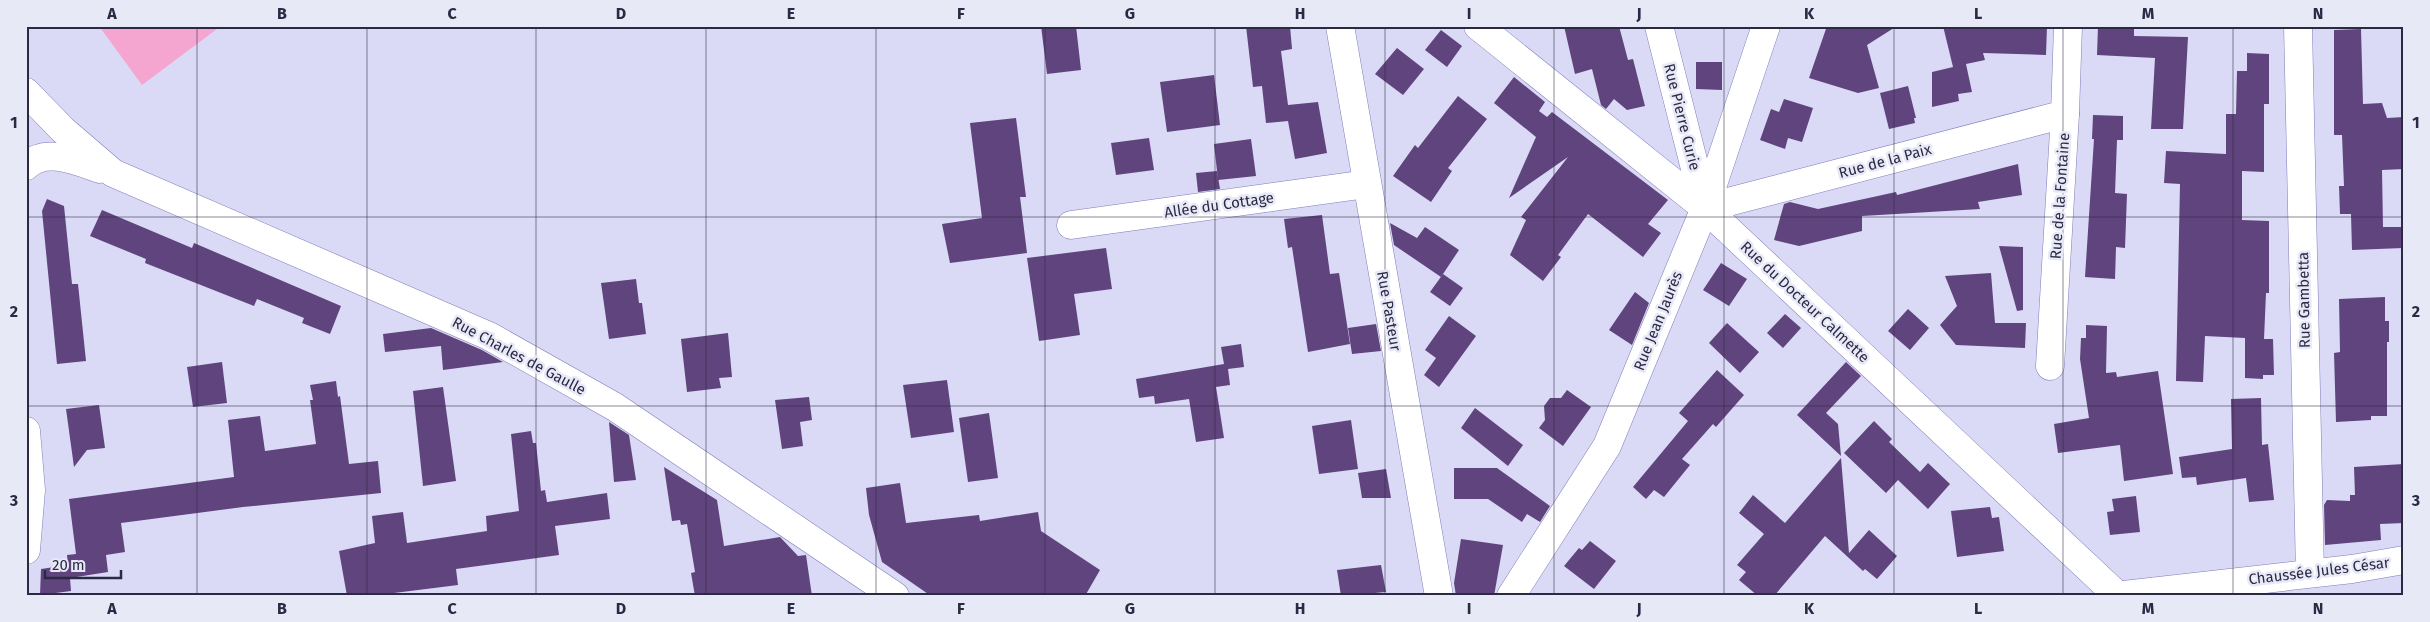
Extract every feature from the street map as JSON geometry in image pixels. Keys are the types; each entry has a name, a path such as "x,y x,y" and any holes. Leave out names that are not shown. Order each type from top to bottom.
{"street":[{"name":"Rue Pasteur","path":"1340,26 1439,596"},
{"name":"Rue du Docteur Calmette","path":"1478,26 1705,208 2116,596"},
{"name":"Rue Pierre Curie","path":"1659,26 1705,208"},
{"name":"Rue Jean Jaurès","path":"1511,596 1607,446 1705,208 1766,26"},
{"name":"Rue de la Fontaine","path":"2050,366 2066,114 2068,26"},
{"name":"Rue Gambetta","path":"2298,26 2310,573"},
{"name":"Rue Charles de Gaulle","path":"26,92 64,130 113,173"},
{"name":"Rue de la Paix","path":"1705,208 2066,114"},
{"name":"Rue Charles de Gaulle","path":"26,166 34,159 64,156 113,173 489,336 615,407 895,596"},
{"name":"Allée du Cottage","path":"1071,226 1367,184"},
{"path":"26,431 32,490 26,543"},
{"name":"Chaussée Jules César","path":"2116,596 2352,569 2404,560"}],"shaded area":[{"path":"99,26 221,26 142,85"}],"building":[{"path":"1041,26 1076,26 1081,70 1047,74"},
{"path":"1246,26 1290,26 1292,49 1281,51 1288,105 1318,102 1327,153 1295,159 1288,121 1266,123 1262,86 1253,87"},
{"path":"1564,26 1619,26 1628,60 1633,59 1645,106 1627,110 1614,99 1606,109 1601,105 1592,69 1575,74"},
{"path":"1827,26 1897,26 1867,45 1879,88 1858,93 1809,78"},
{"path":"1943,26 2047,26 2046,55 1983,53 1985,60 1966,64 1972,92 1958,94 1959,101 1932,107 1932,72 1953,67"},
{"path":"2098,26 2134,26 2134,36 2188,37 2183,129 2151,129 2155,58 2097,55"},
{"path":"2361,29 2363,104 2382,103 2387,118 2404,117 2404,169 2382,170 2383,227 2403,227 2403,248 2352,250 2351,214 2340,214 2339,186 2344,186 2342,135 2334,135 2334,30"},
{"path":"1441,30 1462,46 1447,67 1425,50"},
{"path":"1397,48 1424,69 1403,95 1375,74"},
{"path":"2247,53 2269,54 2269,104 2264,104 2264,172 2242,171 2242,220 2269,221 2269,293 2266,293 2264,339 2273,339 2274,375 2263,375 2263,379 2245,378 2245,338 2205,336 2203,382 2176,381 2180,184 2164,183 2166,151 2226,154 2226,114 2236,114 2237,71 2247,71"},
{"path":"1696,62 1722,62 1722,90 1696,89"},
{"path":"1214,75 1220,125 1167,132 1160,82"},
{"path":"1514,77 1545,102 1539,111 1547,117 1552,112 1668,200 1648,224 1661,233 1643,257 1588,214 1558,255 1561,257 1543,281 1510,255 1526,220 1521,217 1568,157 1509,198 1536,137 1494,103"},
{"path":"1908,86 1916,118 1914,118 1915,123 1889,129 1880,93"},
{"path":"1458,96 1487,119 1448,168 1452,171 1431,202 1393,176 1415,145 1418,148"},
{"path":"1784,99 1813,108 1802,142 1788,138 1785,149 1760,140 1771,109 1779,112"},
{"path":"2093,115 2123,116 2123,140 2117,140 2115,193 2127,194 2125,248 2116,247 2115,279 2085,277 2094,139 2092,139"},
{"path":"1016,118 1026,197 1020,197 1027,253 950,263 942,224 982,218 970,123"},
{"path":"1149,138 1154,170 1116,175 1111,143"},
{"path":"1251,139 1256,176 1218,180 1214,144"},
{"path":"2018,164 2022,195 1978,202 1980,209 1862,216 1862,231 1799,246 1774,240 1784,204 1790,202 1818,209 1896,192 1897,195"},
{"path":"1217,171 1220,189 1198,192 1196,173"},
{"path":"47,199 64,206 72,284 78,284 86,361 57,364 42,211"},
{"path":"102,210 192,248 194,243 341,306 330,334 302,323 304,318 257,299 254,306 145,263 146,259 90,236"},
{"path":"1322,215 1330,274 1339,273 1350,344 1308,352 1292,247 1288,248 1284,219"},
{"path":"1390,223 1417,238 1425,227 1459,250 1441,277 1394,245"},
{"path":"1999,246 2023,247 2023,310 2017,311"},
{"path":"1106,248 1112,289 1074,294 1080,335 1039,341 1027,258"},
{"path":"1721,263 1747,279 1729,306 1703,290"},
{"path":"1991,273 1995,323 2026,323 2025,348 1956,345 1940,325 1957,306 1945,276"},
{"path":"1443,274 1463,288 1450,306 1430,292"},
{"path":"636,279 639,303 642,303 646,334 609,339 601,283"},
{"path":"1635,292 1649,303 1632,345 1609,330"},
{"path":"2385,297 2385,321 2389,321 2389,342 2387,342 2387,416 2371,416 2371,420 2336,422 2334,353 2340,352 2339,299"},
{"path":"1908,309 1929,328 1910,350 1888,331"},
{"path":"1785,314 1801,328 1783,348 1767,333"},
{"path":"1449,316 1476,336 1439,387 1424,375 1436,358 1425,350"},
{"path":"1727,323 1759,352 1740,373 1709,343"},
{"path":"1376,324 1381,351 1352,354 1348,328"},
{"path":"2086,325 2107,326 2106,373 2116,372 2117,377 2158,371 2173,474 2124,481 2120,445 2058,453 2054,424 2089,418 2080,359 2081,338 2086,338"},
{"path":"431,328 482,350 503,362 443,370 441,346 385,352 383,334"},
{"path":"728,333 732,377 719,378 721,388 687,392 681,339"},
{"path":"1241,344 1244,367 1228,369 1230,385 1216,387 1224,438 1196,442 1189,399 1155,404 1154,396 1139,398 1136,379 1224,364 1221,347"},
{"path":"222,362 227,403 193,407 187,367"},
{"path":"1846,362 1861,376 1826,413 1838,424 1841,456 1797,415"},
{"path":"1717,370 1744,395 1716,427 1713,424 1682,459 1690,465 1664,497 1654,490 1646,499 1633,487 1688,421 1679,413"},
{"path":"947,380 954,432 911,438 903,385"},
{"path":"336,381 338,397 340,396 349,464 378,461 381,493 243,507 121,523 125,552 106,555 108,572 70,578 71,591 40,595 41,569 68,565 67,555 76,554 69,499 234,477 228,420 260,416 265,451 316,444 310,400 313,400 310,385"},
{"path":"443,387 456,481 423,486 413,391"},
{"path":"1567,390 1591,407 1563,446 1539,428 1545,420 1544,406 1550,398 1561,398"},
{"path":"809,397 812,420 800,422 803,446 782,449 775,400"},
{"path":"2261,398 2262,445 2268,444 2274,500 2249,502 2246,478 2197,485 2196,477 2182,478 2179,457 2232,449 2231,399"},
{"path":"99,405 105,448 87,450 74,467 66,409"},
{"path":"1475,408 1523,445 1508,466 1461,428"},
{"path":"989,413 998,478 968,482 959,418"},
{"path":"1351,420 1358,469 1319,474 1312,426"},
{"path":"1874,421 1892,439 1889,442 1920,472 1928,463 1950,484 1928,509 1898,480 1886,493 1844,453"},
{"path":"609,422 629,435 636,480 614,482"},
{"path":"531,431 533,443 536,443 541,491 545,490 547,502 607,493 610,519 555,526 559,555 456,569 458,585 394,593 394,596 347,596 339,551 375,543 372,516 403,512 407,543 487,531 486,516 519,511 511,434"},
{"path":"1841,458 1849,553 1869,530 1897,556 1877,579 1865,569 1863,571 1825,536 1774,596 1758,596 1739,580 1746,572 1737,565 1764,534 1739,513 1753,495 1785,523"},
{"path":"2404,464 2404,523 2380,524 2381,540 2325,545 2324,505 2327,500 2350,501 2350,495 2355,495 2354,467"},
{"path":"664,467 717,500 724,546 780,537 798,556 806,555 812,596 695,596 691,573 695,572 687,524 681,525 680,520 672,521"},
{"path":"1454,468 1497,468 1550,506 1540,522 1527,514 1522,522 1488,499 1454,499"},
{"path":"1386,469 1391,498 1362,498 1358,473"},
{"path":"900,483 906,523 979,515 980,521 1038,512 1041,531 1100,570 1085,596 931,596 882,562 869,515 866,488"},
{"path":"2136,496 2140,532 2110,535 2107,512 2114,511 2112,499"},
{"path":"1990,507 1992,518 1999,517 2004,551 1957,557 1951,511"},
{"path":"1461,539 1503,545 1494,596 1456,596 1454,583"},
{"path":"1590,541 1616,561 1594,589 1564,566 1579,548 1582,550"},
{"path":"1381,565 1386,592 1341,596 1337,570"}]}
